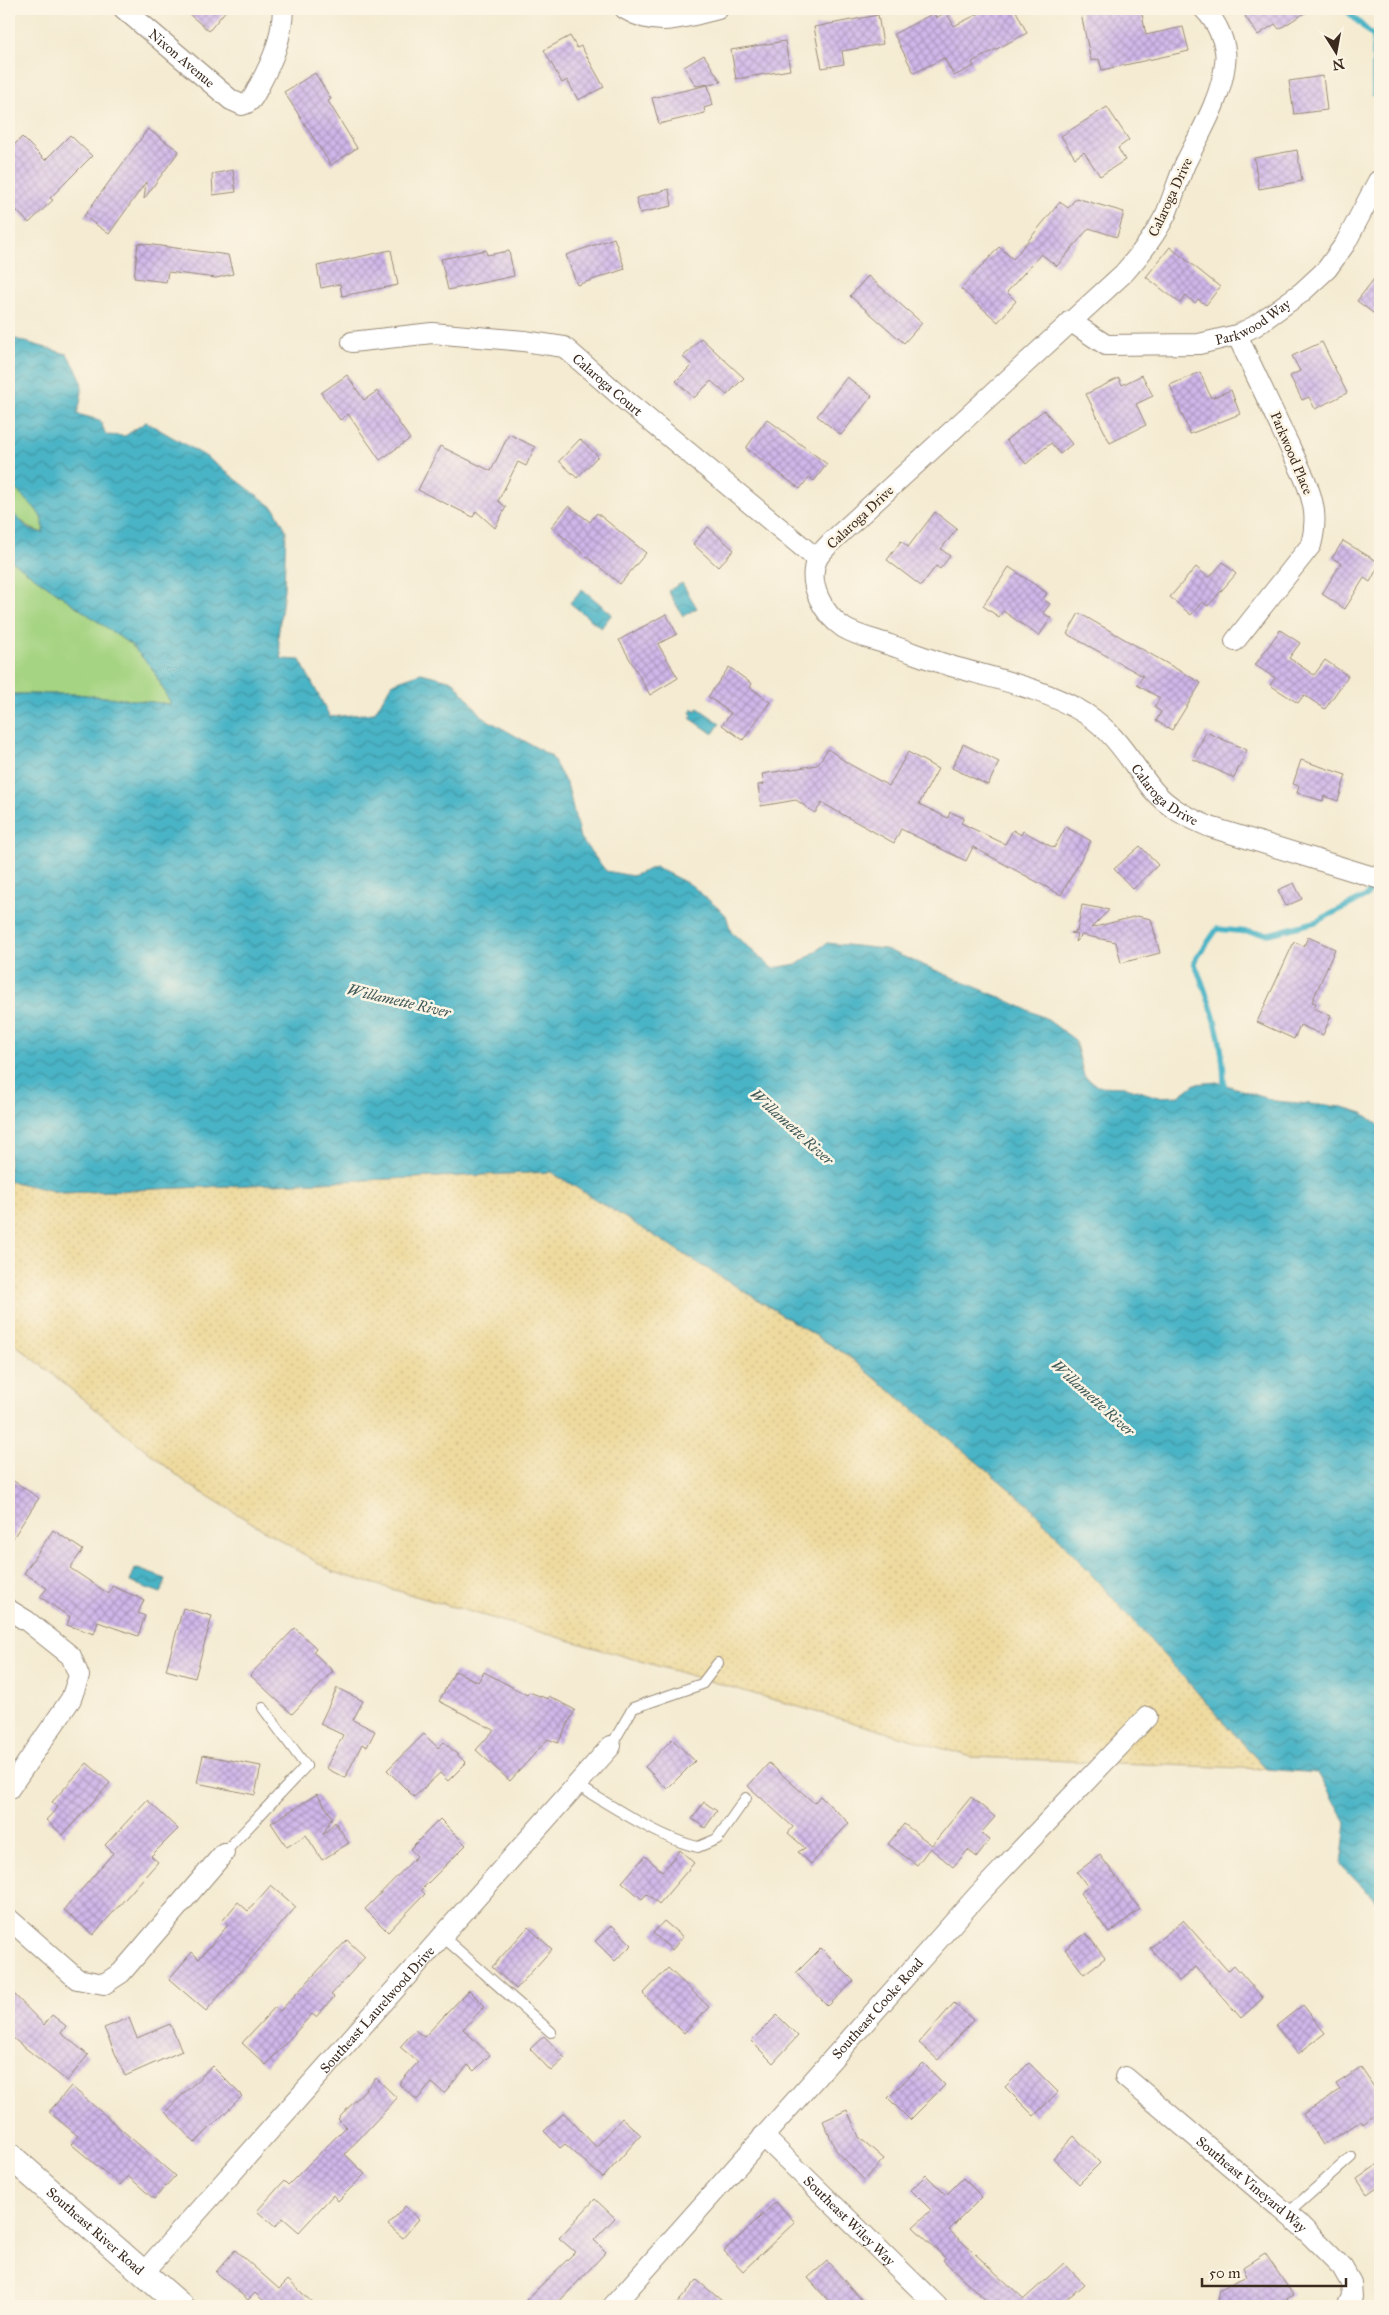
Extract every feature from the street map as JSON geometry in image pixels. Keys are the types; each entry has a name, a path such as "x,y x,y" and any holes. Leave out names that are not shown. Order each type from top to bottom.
{"street":[{"name":"Nixon Avenue","path":"124,9 231,100 242,105 252,99 273,61 281,37 283,9"},
{"path":"625,9 639,17 664,22 718,9"},
{"name":"Calaroga Drive","path":"1204,9 1214,19 1222,38 1226,63 1214,103 1178,180 1166,214 1152,238 1124,273 831,542 817,559 815,580 819,599 829,616 845,629 949,666 1038,693 1086,714 1101,725 1132,758 1154,791 1168,805 1185,816 1210,826 1380,879"},
{"name":"Parkwood Way","path":"1070,321 1106,345 1199,344 1237,335 1255,326 1301,293 1327,269 1345,244 1378,181"},
{"name":"Calaroga Court","path":"352,342 432,334 524,341 564,347 817,559"},
{"name":"Parkwood Place","path":"1236,641 1311,545 1316,526 1310,493 1304,477 1237,335"},
{"path":"9,1610 71,1656 79,1676 71,1699 9,1788"},
{"name":"Southeast Cooke Road","path":"614,2306 978,1895 1147,1717"},
{"name":"Southeast Laurelwood Drive","path":"144,2272 611,1746"},
{"path":"9,1919 77,1979 104,1984 121,1973 224,1853"},
{"name":"Southeast Vineyard Way","path":"1125,2077 1287,2214 1342,2267 1351,2283 1352,2297 1347,2306"},
{"name":"Southeast Wiley Way","path":"763,2136 937,2306"},
{"name":"Southeast River Road","path":"9,2155 182,2306"}],"lane":[{"path":"611,1746 634,1708 702,1684 718,1663"},
{"path":"224,1853 306,1766 263,1708"},
{"path":"577,1785 616,1809 673,1839 698,1847 717,1839 746,1798"},
{"path":"442,1936 551,2032"},
{"path":"1287,2214 1351,2157"}],"green space":[{"path":"9,481 36,510 43,524 43,533 32,529 9,513"},
{"path":"9,559 131,645 152,668 171,704 76,694 9,694"}],"sand":[{"path":"551,1172 847,1355 1029,1505 1266,1769 972,1757 333,1572 188,1484 9,1339 9,1181 63,1193"}],"water":[{"name":"Willamette River","path":"9,337 67,354 80,376 82,388 77,414 100,420 106,435 125,436 146,422 205,456 274,508 286,530 284,589 278,637 282,659 300,660 330,717 374,713 393,683 421,673 453,681 484,718 551,756 568,787 580,838 606,871 632,876 655,867 691,885 726,915 731,932 772,968 798,964 827,943 885,949 1045,1018 1075,1040 1084,1076 1097,1086 1126,1087 1158,1097 1179,1096 1195,1084 1217,1082 1275,1101 1343,1107 1363,1113 1380,1126 1380,1905 1341,1865 1346,1823 1318,1773 1266,1769 1029,1505 847,1355 551,1172 63,1193 9,1181 9,694 76,694 171,704 152,668 131,645 9,559 9,513 16,516 29,529 43,533 43,525 37,510 9,481"},
{"path":"682,583 697,608 683,616 668,591"},
{"path":"582,589 612,614 601,628 570,603"},
{"path":"693,708 696,711 698,708 720,723 713,734 690,718 693,715 690,713"},
{"path":"135,1568 166,1579 161,1593 130,1582"}],"building":[{"path":"183,9 227,9 209,31"},
{"path":"988,9 1015,9 1027,33 972,62 974,66 954,76 944,58 914,73 894,34 934,13 936,18 946,12 954,26"},
{"path":"1080,9 1141,9 1146,35 1183,27 1189,51 1102,70 1099,59 1091,61"},
{"path":"1256,9 1311,9 1279,29 1275,24 1258,35 1245,16"},
{"path":"878,15 883,44 842,51 844,64 822,68 814,27"},
{"path":"570,36 577,48 581,46 604,87 578,100 567,80 562,83 544,50"},
{"path":"785,41 790,70 736,79 731,50"},
{"path":"704,55 721,82 696,86 684,67"},
{"path":"315,73 331,99 328,101 357,148 331,165 284,92"},
{"path":"1323,76 1327,110 1294,114 1289,81"},
{"path":"708,85 713,105 704,108 705,113 659,124 652,98"},
{"path":"1107,107 1129,140 1118,148 1125,160 1100,176 1084,152 1075,158 1061,136"},
{"path":"148,129 179,151 144,199 146,182 109,234 84,216"},
{"path":"70,135 92,156 50,198 53,200 29,223 9,203 9,150 22,137 45,160"},
{"path":"1297,150 1302,181 1259,189 1254,158"},
{"path":"233,170 236,192 213,195 212,174"},
{"path":"669,189 672,206 640,213 636,198"},
{"path":"1076,198 1124,212 1117,237 1089,228 1057,266 1041,254 1007,292 1016,301 998,322 961,289 999,247 1013,259 1060,202 1068,208"},
{"path":"614,238 625,269 577,285 566,255"},
{"path":"138,243 228,255 233,274 216,278 168,272 166,282 134,278"},
{"path":"1170,247 1220,287 1206,305 1198,299 1195,303 1186,296 1180,303 1146,277"},
{"path":"391,250 398,285 342,296 340,284 321,288 317,266"},
{"path":"486,250 487,255 509,251 514,276 448,290 441,259"},
{"path":"1380,271 1380,318 1357,301"},
{"path":"868,276 922,323 904,343 850,296"},
{"path":"701,338 744,378 727,395 711,381 694,398 676,381 692,365 683,357"},
{"path":"1322,342 1347,393 1315,409 1309,397 1302,400 1290,376 1300,371 1292,356"},
{"path":"1200,372 1211,398 1231,390 1240,414 1190,434 1170,385"},
{"path":"347,375 364,400 377,391 410,439 380,460 348,414 340,420 321,393"},
{"path":"1142,375 1153,396 1136,404 1146,425 1110,443 1086,394 1119,378 1122,385"},
{"path":"847,377 872,396 841,435 817,416"},
{"path":"1044,410 1072,444 1060,454 1051,443 1026,464 1006,440"},
{"path":"767,419 827,464 814,481 809,477 800,489 746,448"},
{"path":"509,434 535,447 526,466 518,462 498,501 506,507 495,528 476,511 473,517 418,490 440,446 491,471"},
{"path":"580,439 598,456 577,478 559,461"},
{"path":"569,506 590,522 597,513 646,553 620,584 551,527"},
{"path":"935,512 957,529 941,549 950,556 940,569 936,566 921,586 887,560 901,541 908,547"},
{"path":"708,527 734,550 718,567 693,544"},
{"path":"1343,541 1380,563 1370,582 1364,578 1345,609 1322,594 1341,563 1332,558"},
{"path":"1223,562 1236,574 1208,606 1202,602 1191,615 1170,597 1196,567 1209,578"},
{"path":"1009,567 1047,593 1043,599 1050,604 1043,613 1051,618 1039,636 1003,611 999,617 983,606"},
{"path":"1079,613 1201,683 1172,730 1156,721 1161,712 1154,707 1160,698 1137,685 1143,676 1067,634"},
{"path":"666,614 677,634 658,644 678,678 650,695 619,640"},
{"path":"1280,630 1300,643 1289,658 1314,675 1325,660 1348,676 1325,709 1304,695 1298,703 1270,685 1275,678 1255,665"},
{"path":"729,667 752,684 750,687 770,702 743,740 722,725 731,713 708,697"},
{"path":"1206,732 1247,750 1234,778 1193,759"},
{"path":"963,744 999,762 988,785 952,768"},
{"path":"828,749 849,764 889,786 908,752 938,769 919,804 948,818 950,812 964,818 961,823 1005,844 1013,830 1021,835 1023,831 1054,848 1066,827 1091,841 1061,895 973,847 966,861 901,829 894,843 822,803 815,813 796,800 761,806 758,785 764,784 762,774 817,765"},
{"path":"1301,760 1346,775 1338,801 1324,796 1323,801 1297,793 1299,786 1293,784"},
{"path":"1140,846 1158,865 1133,889 1114,869"},
{"path":"1294,883 1302,899 1286,906 1278,890"},
{"path":"1082,905 1109,910 1091,928 1137,916 1151,919 1160,953 1121,963 1116,942 1082,935 1075,942 1077,934 1070,933 1077,931"},
{"path":"1308,937 1335,949 1312,1002 1316,1003 1314,1008 1331,1016 1323,1035 1300,1025 1294,1039 1257,1022 1294,942 1304,946"},
{"path":"9,1478 39,1498 9,1544"},
{"path":"53,1530 83,1550 70,1568 109,1594 112,1586 144,1600 138,1613 145,1616 138,1636 98,1622 94,1634 67,1625 70,1617 40,1597 47,1588 24,1573"},
{"path":"183,1608 212,1616 195,1678 166,1670"},
{"path":"295,1628 316,1648 313,1652 333,1671 292,1714 250,1675"},
{"path":"455,1671 478,1682 484,1672 527,1695 529,1692 548,1699 549,1696 575,1710 558,1743 548,1739 510,1781 476,1750 494,1730 439,1701"},
{"path":"337,1688 363,1701 353,1720 375,1731 367,1747 362,1744 345,1778 326,1768 343,1735 320,1724"},
{"path":"424,1734 438,1748 444,1742 466,1763 448,1781 440,1773 414,1797 387,1770"},
{"path":"672,1739 695,1761 667,1789 645,1767"},
{"path":"203,1755 261,1766 255,1795 197,1783"},
{"path":"87,1763 110,1783 63,1835 46,1820 58,1807 52,1802"},
{"path":"769,1763 814,1803 820,1796 849,1823 811,1864 798,1852 805,1848 788,1833 793,1827 748,1786"},
{"path":"317,1794 332,1817 323,1835 335,1822 349,1843 322,1860 306,1835 287,1847 271,1823"},
{"path":"971,1797 995,1817 981,1833 990,1840 977,1857 968,1850 953,1867 930,1848 917,1865 888,1844 904,1824 932,1845"},
{"path":"147,1800 178,1829 151,1856 158,1862 93,1935 64,1910 113,1853 105,1845"},
{"path":"704,1802 717,1811 705,1828 692,1819"},
{"path":"440,1819 466,1845 421,1890 425,1894 388,1932 365,1909 417,1856 410,1849"},
{"path":"680,1850 694,1863 659,1904 647,1894 642,1899 622,1882 645,1856 662,1871"},
{"path":"1100,1855 1140,1909 1109,1933 1080,1893 1088,1887 1077,1872"},
{"path":"271,1885 296,1907 206,2011 169,1979 192,1952 199,1959 228,1925 223,1920 238,1902 248,1911"},
{"path":"1183,1920 1228,1971 1234,1965 1263,1998 1241,2018 1196,1967 1179,1981 1150,1948"},
{"path":"664,1921 683,1937 672,1950 653,1933"},
{"path":"612,1925 632,1945 615,1961 595,1941"},
{"path":"528,1927 552,1949 516,1989 492,1967"},
{"path":"1086,1933 1105,1958 1084,1974 1065,1949"},
{"path":"347,1940 365,1957 331,1995 334,1997 316,2017 312,2014 266,2065 242,2043 275,2007 280,2011"},
{"path":"821,1948 854,1981 828,2006 796,1973"},
{"path":"668,1968 709,2007 684,2033 643,1994"},
{"path":"9,1989 44,2025 52,2015 66,2026 61,2033 88,2055 67,2081 9,2035"},
{"path":"469,1990 485,2006 463,2029 490,2055 474,2071 468,2065 444,2093 432,2083 417,2100 399,2084 418,2062 400,2047 415,2030 424,2037"},
{"path":"954,2003 973,2020 938,2060 919,2043"},
{"path":"1303,2005 1325,2033 1298,2054 1276,2026"},
{"path":"777,2015 798,2036 773,2063 751,2041"},
{"path":"129,2018 137,2038 170,2024 182,2051 125,2076 104,2028"},
{"path":"544,2036 565,2058 551,2071 530,2049"},
{"path":"923,2063 945,2085 910,2120 888,2098"},
{"path":"1029,2063 1058,2092 1034,2116 1005,2087"},
{"path":"212,2066 242,2096 195,2143 165,2112"},
{"path":"1361,2068 1380,2096 1380,2112 1363,2124 1361,2121 1323,2145 1303,2114 1340,2090 1336,2084"},
{"path":"376,2078 397,2098 345,2154 365,2174 338,2201 333,2195 299,2232 283,2218 275,2227 257,2211 284,2181 288,2185 346,2127 338,2119"},
{"path":"71,2086 175,2176 154,2199 128,2176 120,2185 71,2144 78,2136 49,2112"},
{"path":"847,2110 859,2137 884,2159 864,2180 836,2150 823,2121"},
{"path":"564,2113 596,2147 622,2118 641,2135 603,2178 565,2144 560,2148 544,2131"},
{"path":"1074,2136 1100,2163 1079,2184 1053,2158"},
{"path":"1380,2163 1380,2185 1367,2194 1357,2179"},
{"path":"926,2175 946,2195 963,2178 982,2197 949,2230 1024,2299 1064,2263 1084,2284 1059,2306 992,2306 943,2260 945,2258 913,2227 931,2210 911,2190"},
{"path":"595,2199 615,2218 594,2240 606,2252 555,2306 520,2306 575,2252 559,2238"},
{"path":"776,2202 795,2222 743,2271 724,2251"},
{"path":"405,2206 419,2219 403,2238 388,2225"},
{"path":"235,2250 279,2289 288,2280 316,2306 263,2306 266,2303 255,2293 248,2300 216,2272"},
{"path":"1265,2253 1293,2295 1276,2306 1217,2306 1220,2289 1247,2277 1243,2267"},
{"path":"827,2261 867,2306 833,2306 808,2278"},
{"path":"697,2280 728,2306 675,2306"}],"waterway":[{"path":"1345,9 1374,37 1374,94 1380,97"},
{"path":"1224,1085 1219,1037 1206,992 1194,962 1217,929 1269,934 1315,922 1367,896 1369,892"}]}
